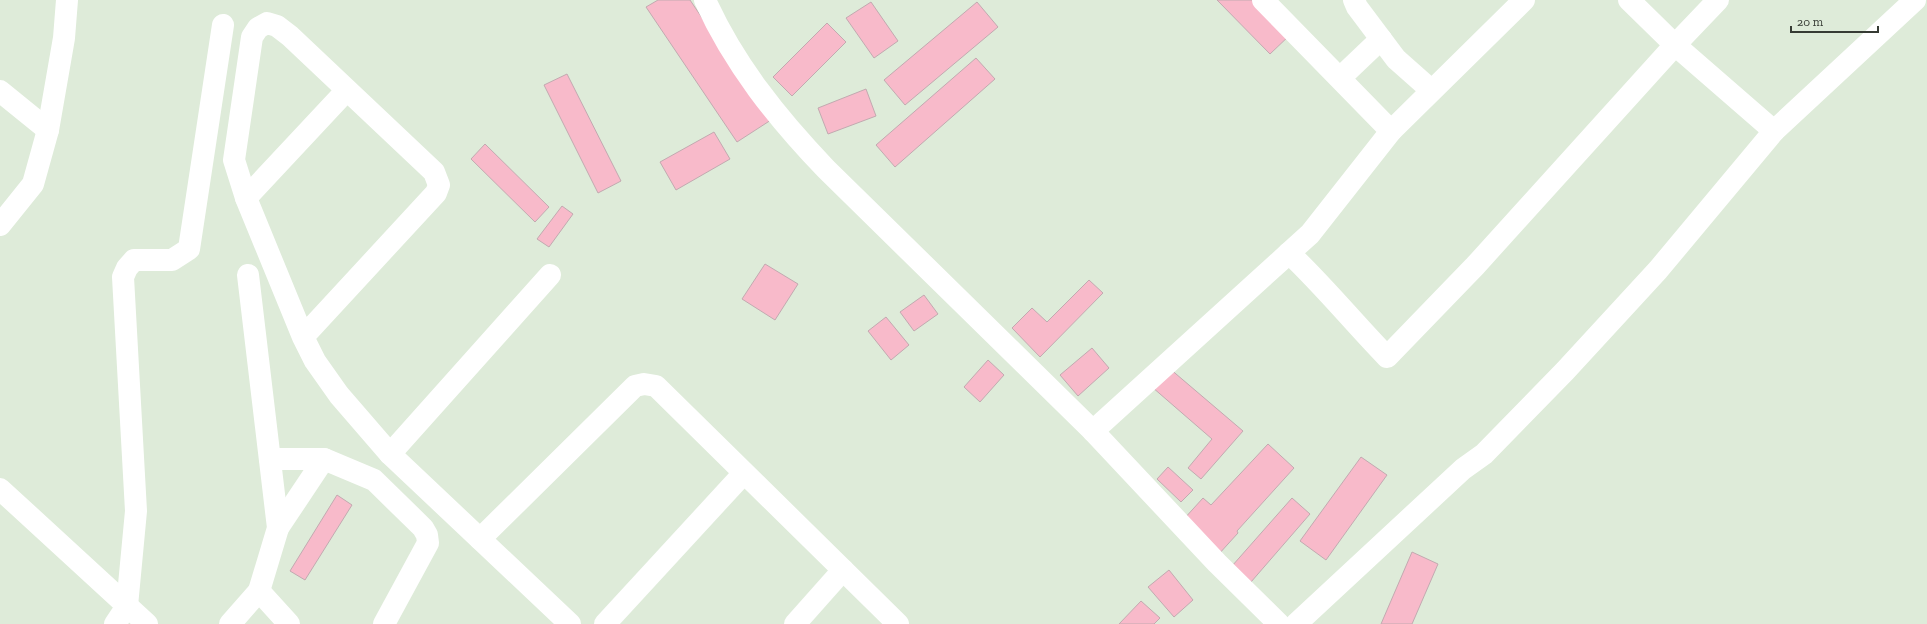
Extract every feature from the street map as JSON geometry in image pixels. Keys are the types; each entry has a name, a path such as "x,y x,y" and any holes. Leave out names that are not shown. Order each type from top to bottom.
{"street":[{"path":"0,225 33,184 48,130 64,38 67,0"},
{"path":"705,0 723,38 743,70 794,136 837,181 1092,430 1217,563 1279,624"},
{"path":"1264,0 1340,78 1398,124"},
{"path":"1354,0 1374,46 1396,59 1427,94"},
{"path":"1092,430 1310,234 1398,124 1524,0"},
{"path":"1629,0 1675,45 1774,131"},
{"path":"1289,253 1387,357 1475,266 1675,45 1718,0"},
{"path":"1296,624 1463,469 1484,454 1565,371 1658,270 1774,131 1915,0"},
{"path":"303,337 436,193 439,184 434,172 277,26 267,23 258,28 252,37 234,160 246,198 303,337 315,361 339,396 390,454 570,624"},
{"path":"115,624 127,606 136,511 123,277 127,268 134,260 172,260 189,249 223,25"},
{"path":"1340,78 1374,46"},
{"path":"246,198 346,90"},
{"path":"0,91 48,130"},
{"path":"248,275 278,528"},
{"path":"390,454 550,275"},
{"path":"480,539 635,386 644,384 656,386 898,624"},
{"path":"270,459 324,459 374,480 423,528 427,535 428,543 384,624"},
{"path":"230,624 259,591 278,528 324,459"},
{"path":"605,624 744,473"},
{"path":"0,489 146,624"},
{"path":"795,624 843,570"},
{"path":"259,591 289,624"}],"building":[{"path":"658,0 690,0 771,120 737,142 646,7"},
{"path":"1217,0 1259,0 1292,33 1270,54"},
{"path":"871,2 898,41 874,58 846,18"},
{"path":"977,2 998,27 905,105 884,80"},
{"path":"827,23 846,42 792,96 773,77"},
{"path":"976,58 995,79 895,167 876,145"},
{"path":"567,74 621,181 598,193 544,85"},
{"path":"866,89 876,116 828,134 818,108"},
{"path":"714,132 730,159 676,190 660,162"},
{"path":"485,144 549,207 535,222 471,159"},
{"path":"562,206 573,214 549,247 537,239"},
{"path":"765,264 798,284 775,320 742,299"},
{"path":"1089,280 1103,293 1040,357 1012,328 1032,308 1047,322"},
{"path":"924,295 938,314 914,331 900,312"},
{"path":"886,317 909,345 891,360 868,331"},
{"path":"1092,348 1109,368 1078,396 1060,375"},
{"path":"988,360 1004,375 980,402 964,387"},
{"path":"1169,368 1243,431 1201,479 1188,468 1212,439 1152,387"},
{"path":"1268,444 1294,468 1237,531 1238,533 1218,555 1183,520 1203,498 1211,505"},
{"path":"1361,457 1387,475 1326,560 1300,541"},
{"path":"1168,467 1193,490 1181,502 1157,479"},
{"path":"337,495 352,505 305,580 290,571"},
{"path":"1292,498 1310,514 1251,582 1232,566"},
{"path":"1412,552 1438,564 1412,624 1381,624"},
{"path":"1169,570 1193,600 1174,617 1148,587"},
{"path":"1141,601 1160,618 1154,624 1119,624"}]}
